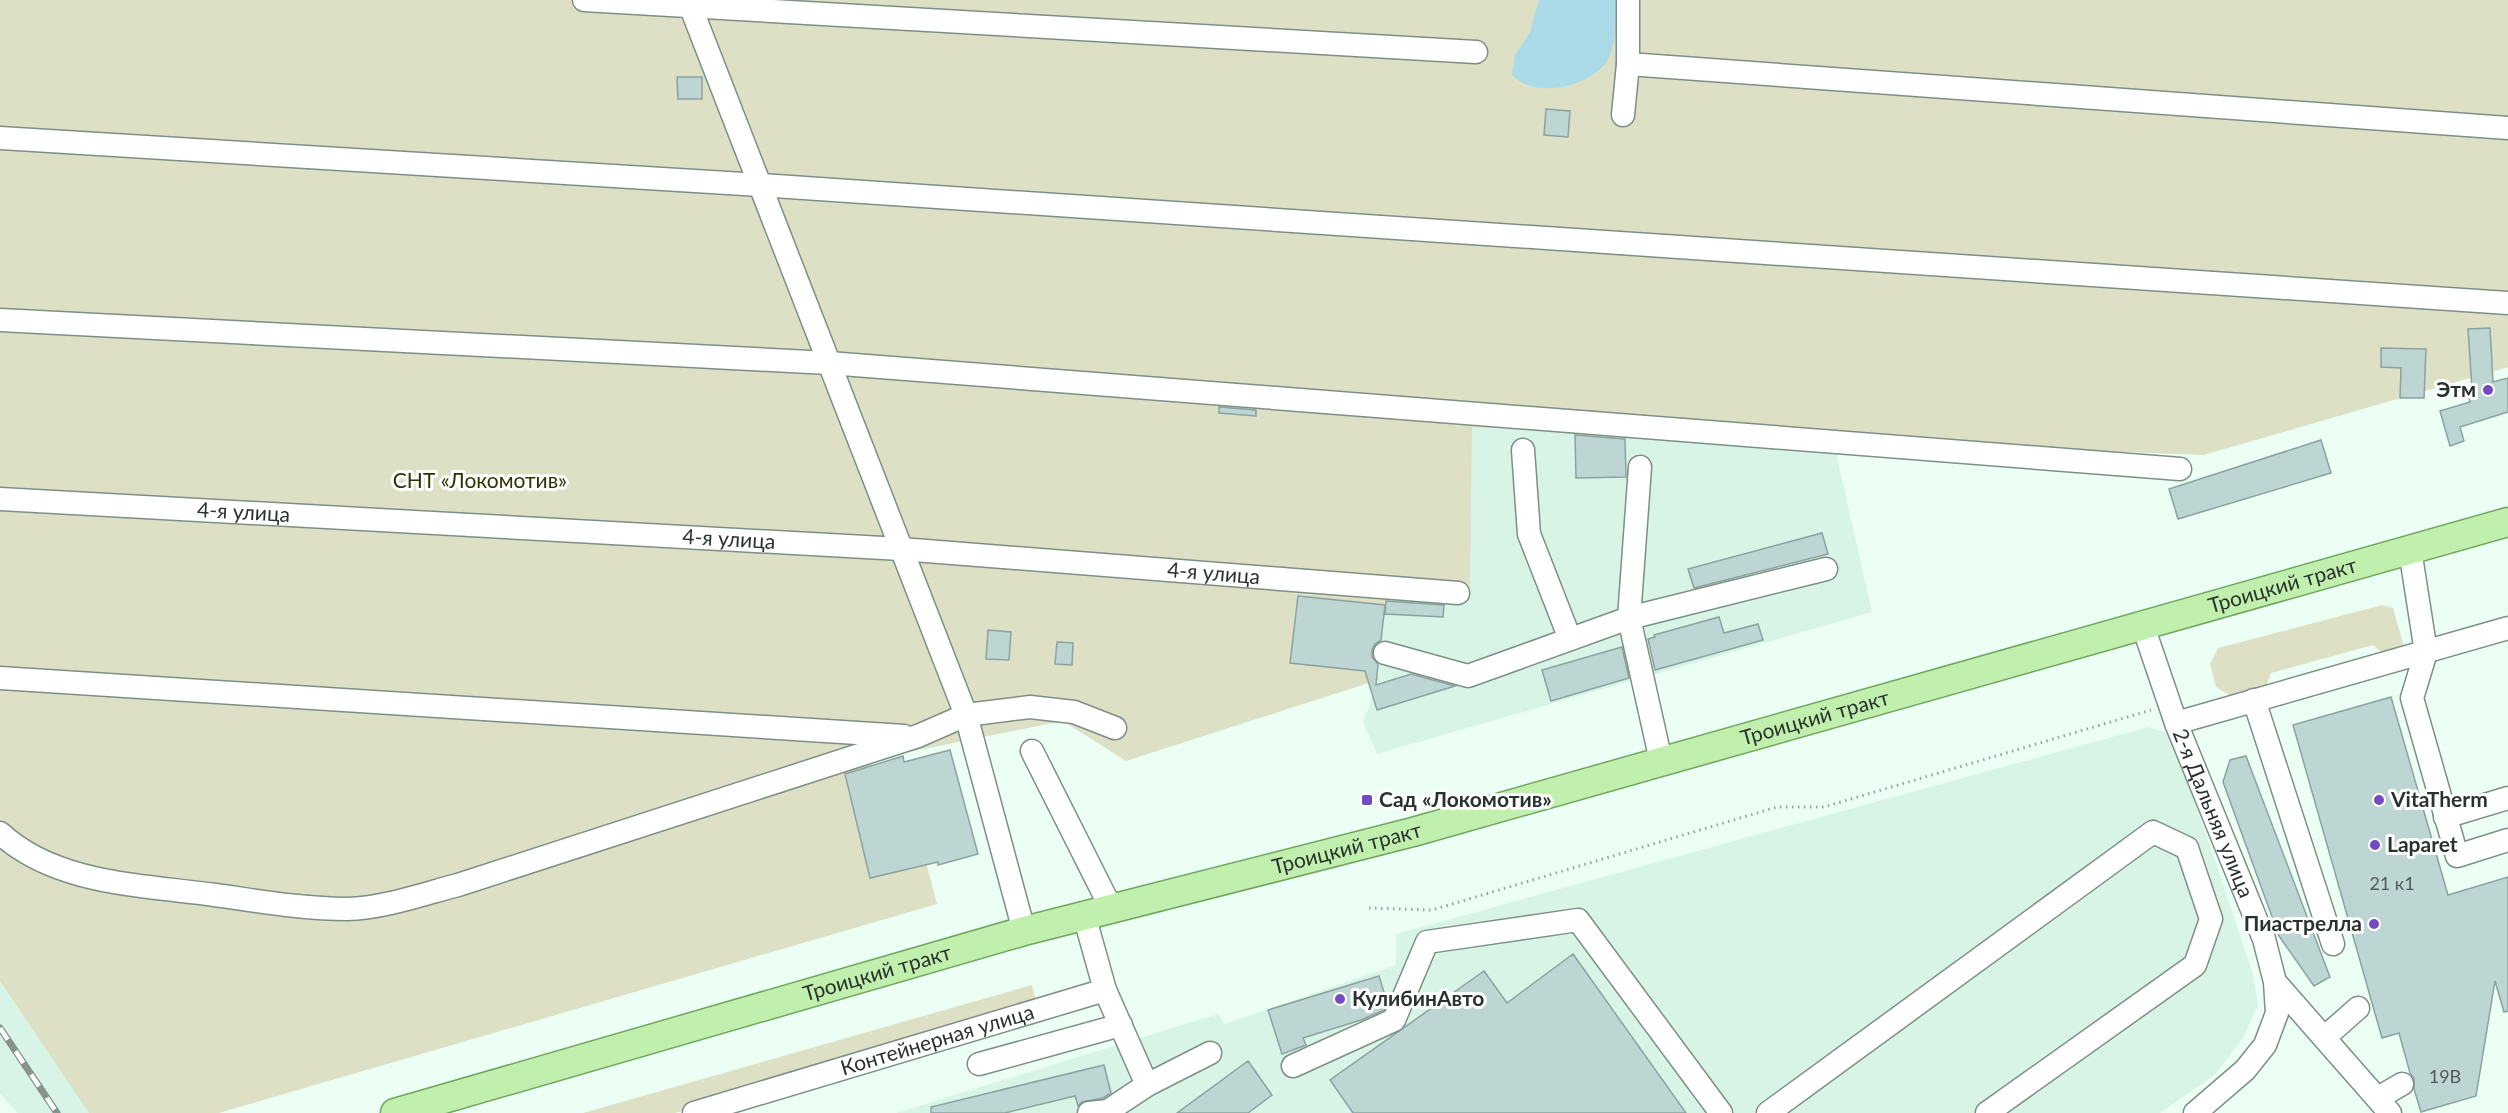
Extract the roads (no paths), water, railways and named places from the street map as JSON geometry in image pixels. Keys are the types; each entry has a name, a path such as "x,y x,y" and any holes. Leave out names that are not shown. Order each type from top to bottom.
{"main road":[{"name":"Троицкий тракт","path":"395,1113 1024,931 1413,832 2508,522"}],"street":[{"path":"584,0 690,4 1476,51"},
{"path":"1623,115 1628,63 1628,0"},
{"path":"690,4 966,715 1024,931"},
{"path":"1628,63 2508,128"},
{"path":"0,138 760,185 2508,303"},
{"path":"0,320 829,363 2180,469"},
{"path":"1523,450 1529,534 1570,639"},
{"path":"1640,467 1629,618 1661,761"},
{"name":"4-я улица","path":"0,499 901,549 1458,593"},
{"path":"2410,550 2426,652 2412,698 2457,856 2508,840"},
{"path":"1385,653 1468,676 1629,618 1826,569"},
{"name":"2-я Дальняя улица","path":"2143,626 2173,713 2264,939 2275,982 2277,1013 2265,1045 2245,1070 2195,1113"},
{"path":"2173,713 2254,700 2508,628"},
{"path":"0,678 918,736"},
{"path":"2254,700 2333,944"},
{"path":"0,833 9,842 44,862 85,876 294,906 349,909 393,902 458,885 918,736 966,715 1030,707 1074,712 1115,728"},
{"path":"1032,752 1097,912 1105,990 1147,1085"},
{"path":"2445,817 2508,798"},
{"path":"1768,1113 2153,832 2187,848 2211,919 2195,965 1988,1113"},
{"path":"1293,1066 1394,1020 1427,942 1578,920 1721,1113"},
{"path":"2275,982 2384,1106 2402,1084"},
{"name":"Контейнерная улица","path":"694,1113 1105,990"},
{"path":"2324,1038 2358,1008"},
{"path":"979,1064 1121,1025"},
{"path":"1102,1112 1147,1085 1210,1053"}],"water":[{"path":"1539,0 1616,0 1614,43 1610,56 1603,66 1579,82 1549,88 1522,83 1512,75 1515,55 1530,32"}],"railway":[{"path":"0,1028 57,1113"}],"place":[{"name":"Этм","path":"2488,390"},
{"name":"Сад «Локомотив»","path":"1367,800"},
{"name":"VitaTherm","path":"2379,800"},
{"name":"Laparet","path":"2375,845"},
{"name":"Пиастрелла","path":"2374,924"},
{"name":"КулибинАвто","path":"1340,999"}],"park label":[{"name":"СНТ «Локомотив»","path":"480,481"}]}
